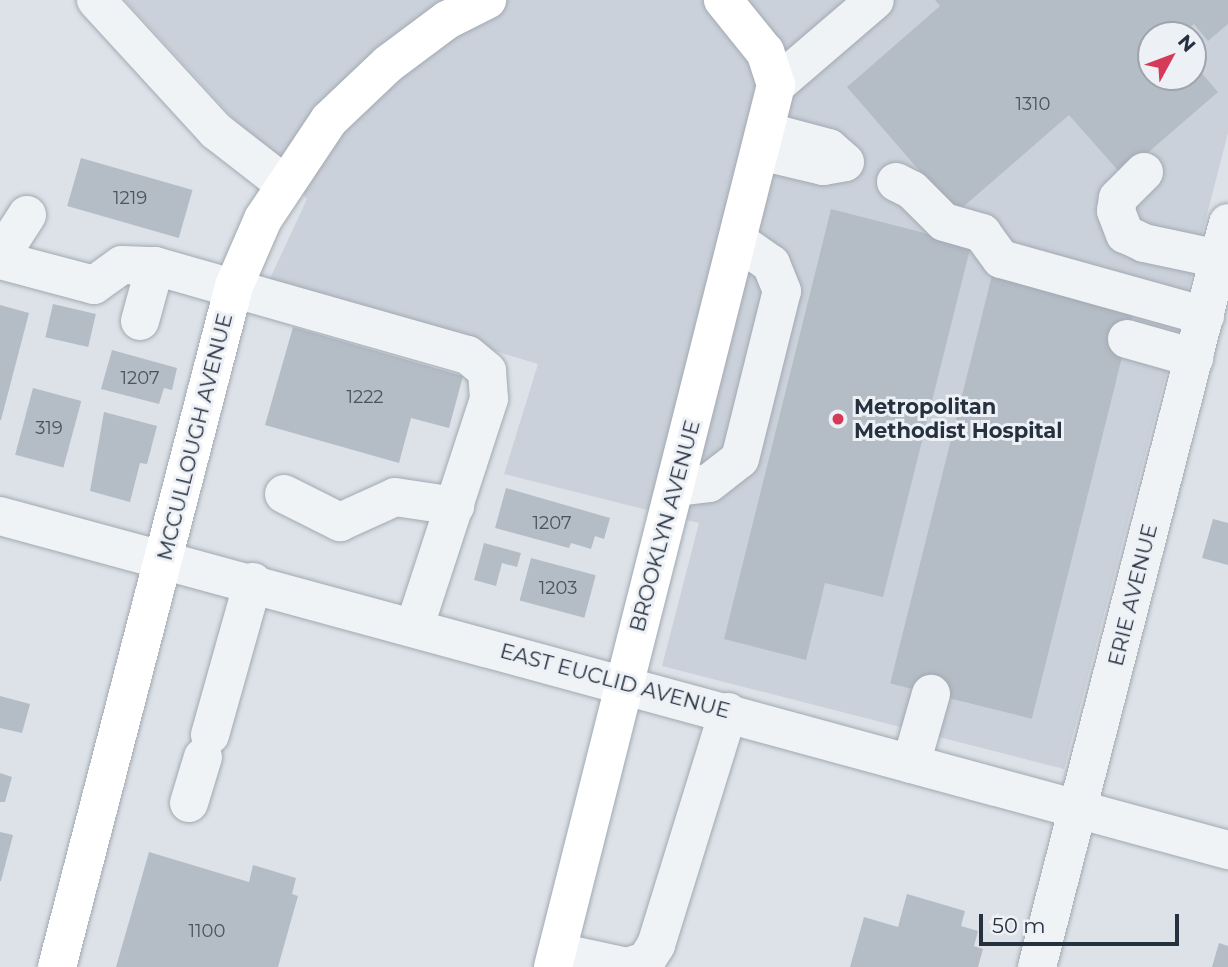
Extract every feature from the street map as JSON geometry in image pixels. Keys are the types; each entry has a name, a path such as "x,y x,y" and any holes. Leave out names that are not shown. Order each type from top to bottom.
{"main road":[{"name":"MCCULLOUGH AVENUE","path":"57,967 234,286 283,183 329,120 387,64 447,20 487,0"},
{"path":"723,0 765,52 776,85"},
{"name":"BROOKLYN AVENUE","path":"555,959 622,682 677,487 776,85"}],"street":[{"path":"96,0 216,131 283,183"},
{"path":"776,85 875,0"},
{"path":"762,141 823,166 845,162 912,190 944,222 982,233 1001,259 1205,316"},
{"path":"1144,172 1118,198 1116,211 1125,234 1144,243 1223,241"},
{"path":"27,215 0,259 94,285 122,265 155,266 234,286 468,355 486,371 489,399 415,626"},
{"path":"677,487 709,483 740,459 782,291 771,264 738,241"},
{"name":"ERIE AVENUE","path":"1037,967 1223,241"},
{"path":"140,321 155,266"},
{"path":"1124,348 1192,367"},
{"path":"284,494 340,522 396,497 455,506"},
{"name":"EAST EUCLID AVENUE","path":"0,516 622,682 902,762 1079,807 1228,849"},
{"path":"189,803 253,582"},
{"path":"902,762 922,692"},
{"path":"555,959 627,967 646,961 656,945 728,712"}],"shaded area":[{"name":"Metropolitan Methodist Hospital","path":"125,0 1228,0 1228,133 1064,769 662,666 699,523 504,474 538,364 268,283 307,199"}],"building":[{"path":"935,0 1228,0 1228,24 1208,41 1207,21 1137,21 1137,91 1207,91 1207,79 1218,92 1122,175 1069,115 956,213 847,87 940,6"},
{"path":"81,158 193,190 179,238 67,206"},
{"path":"831,209 971,245 883,597 825,583 806,660 724,639"},
{"path":"993,271 1135,306 1032,719 890,683"},
{"path":"53,304 96,314 88,347 45,337"},
{"path":"0,305 29,313 1,420 0,420"},
{"path":"293,327 463,376 449,428 411,418 399,463 265,425"},
{"path":"112,350 177,368 172,390 164,388 159,404 101,389"},
{"path":"33,388 81,401 63,468 15,455"},
{"path":"104,412 157,426 147,464 140,463 130,502 90,491"},
{"path":"506,488 610,518 604,539 595,536 591,549 571,543 569,548 495,528"},
{"path":"1213,519 1228,523 1228,565 1202,558"},
{"path":"484,543 521,553 517,567 502,563 496,586 474,580"},
{"path":"531,558 596,575 584,618 520,601"},
{"path":"0,696 30,704 22,733 0,728"},
{"path":"0,773 12,777 5,802 0,802"},
{"path":"0,832 13,835 1,881 0,881"},
{"path":"149,852 249,882 253,865 296,878 292,894 298,896 278,967 116,967"},
{"path":"907,894 965,911 961,926 978,931 974,946 983,949 978,967 850,967 864,917 898,927"},
{"path":"1219,943 1228,946 1228,967 1212,967"}],"place":[{"name":"Metropolitan Methodist Hospital","path":"838,419"}]}
